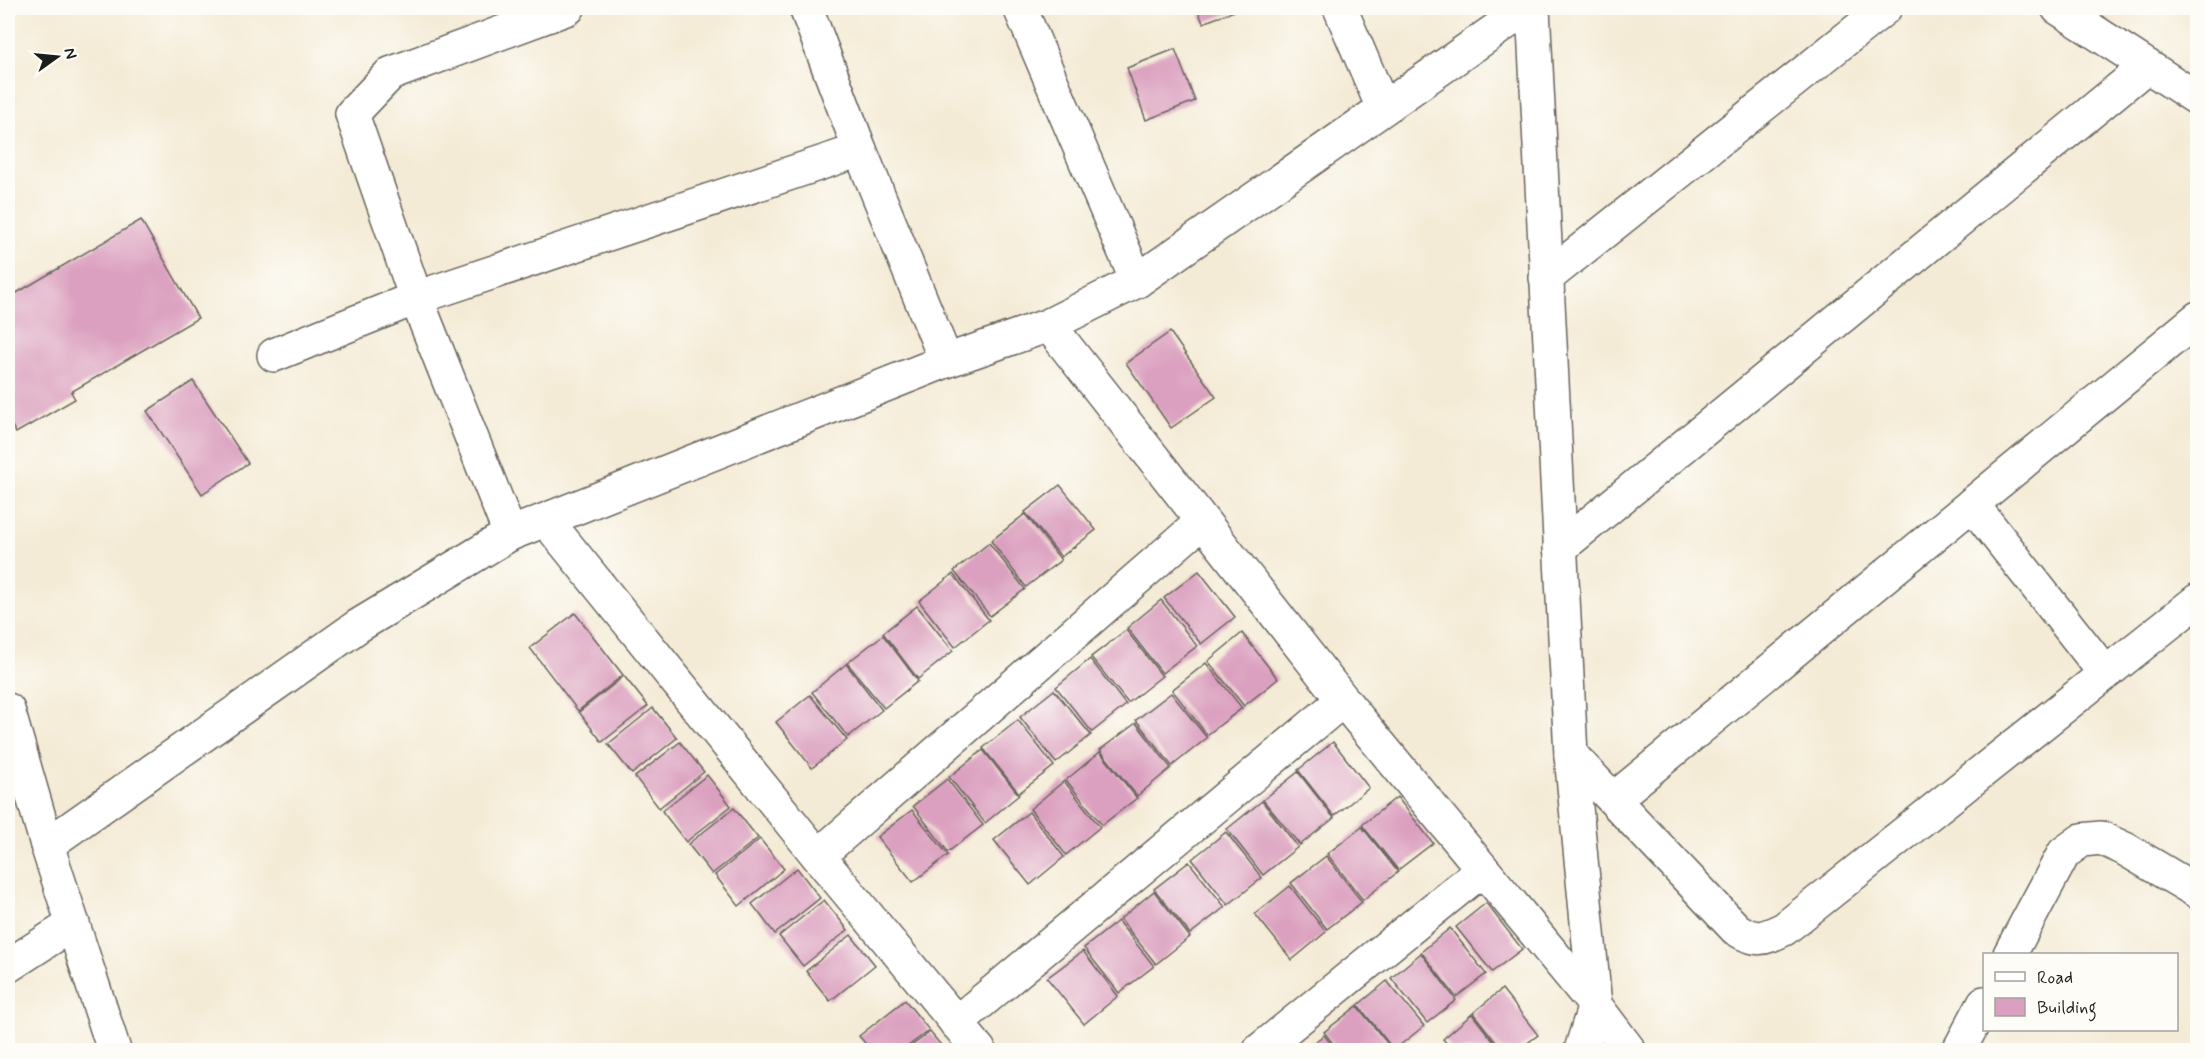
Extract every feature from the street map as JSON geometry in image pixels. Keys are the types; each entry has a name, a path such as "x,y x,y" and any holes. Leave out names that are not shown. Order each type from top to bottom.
{"street":[{"path":"510,534 416,298 352,114 390,74 568,8"},
{"path":"806,8 860,150 946,361"},
{"path":"1020,8 1137,281"},
{"path":"1340,8 1383,108"},
{"path":"47,844 358,626 510,534 946,361 1049,325 1137,281 1527,8"},
{"path":"1533,8 1571,755 1595,1005 1581,1050"},
{"path":"1546,278 1885,8"},
{"path":"2058,8 2198,99"},
{"path":"1560,548 2147,66"},
{"path":"274,355 416,298 860,150"},
{"path":"1614,799 2198,318"},
{"path":"1049,325 1343,700 1595,1005 1629,1050"},
{"path":"1972,504 2105,673"},
{"path":"546,520 818,856 979,1050"},
{"path":"818,856 1202,522"},
{"path":"1571,755 1736,929 1749,937 1760,938 1784,928 2198,600"},
{"path":"956,1023 1343,700"},
{"path":"8,710 47,844 114,1050"},
{"path":"2011,953 2064,853 2082,840 2101,838 2125,849 2198,892"},
{"path":"1260,1050 1482,870"},
{"path":"8,966 73,924"},
{"path":"1959,1050 1983,1005"}],"building":[{"path":"1197,8 1242,8 1203,23"},
{"path":"1175,49 1195,101 1146,120 1127,68"},
{"path":"141,220 198,318 71,392 75,399 16,433 8,419 8,298"},
{"path":"1170,332 1216,397 1171,428 1126,363"},
{"path":"193,381 248,463 202,494 147,411"},
{"path":"1060,485 1096,530 1061,557 1025,512"},
{"path":"1025,514 1061,560 1026,587 991,541"},
{"path":"989,543 1025,589 990,616 954,571"},
{"path":"1199,571 1235,617 1201,644 1164,598"},
{"path":"953,574 989,620 955,647 919,601"},
{"path":"1161,600 1197,646 1162,673 1127,628"},
{"path":"917,606 953,651 918,679 883,633"},
{"path":"575,613 623,675 578,711 530,648"},
{"path":"1126,630 1162,676 1128,703 1091,657"},
{"path":"1242,633 1278,679 1244,706 1208,661"},
{"path":"883,635 918,681 884,708 847,663"},
{"path":"1090,659 1126,705 1092,732 1056,687"},
{"path":"1206,663 1242,708 1207,735 1172,690"},
{"path":"846,664 882,710 848,737 812,692"},
{"path":"624,676 648,706 602,742 579,712"},
{"path":"1054,690 1091,735 1056,763 1020,717"},
{"path":"1171,693 1207,738 1172,766 1136,720"},
{"path":"810,695 847,740 812,768 776,722"},
{"path":"653,708 677,738 632,774 608,744"},
{"path":"1018,720 1054,766 1019,793 983,748"},
{"path":"1136,723 1171,768 1137,796 1100,750"},
{"path":"680,742 704,772 659,808 635,777"},
{"path":"1333,742 1369,788 1334,816 1298,770"},
{"path":"983,750 1019,795 985,823 949,777"},
{"path":"1100,752 1137,798 1102,825 1066,780"},
{"path":"1298,772 1334,818 1300,845 1263,800"},
{"path":"707,775 731,806 686,842 662,811"},
{"path":"947,779 983,825 948,852 913,806"},
{"path":"1064,781 1100,827 1066,855 1030,809"},
{"path":"1397,797 1433,843 1398,870 1362,825"},
{"path":"1262,801 1298,847 1263,875 1227,829"},
{"path":"734,808 758,838 712,874 688,844"},
{"path":"912,810 948,855 913,882 877,837"},
{"path":"1029,812 1064,857 1030,885 994,840"},
{"path":"1362,827 1398,872 1363,900 1327,854"},
{"path":"1226,832 1262,878 1228,905 1192,859"},
{"path":"760,839 784,869 739,906 715,875"},
{"path":"1326,856 1362,902 1327,929 1291,883"},
{"path":"1189,862 1225,907 1190,934 1154,889"},
{"path":"797,868 820,898 775,934 752,904"},
{"path":"1290,886 1326,932 1292,960 1255,914"},
{"path":"1154,891 1190,937 1156,964 1120,919"},
{"path":"824,900 848,930 803,966 779,936"},
{"path":"1486,903 1522,949 1492,972 1456,927"},
{"path":"1118,921 1154,966 1119,993 1084,948"},
{"path":"1450,928 1486,974 1456,997 1421,952"},
{"path":"851,935 875,965 830,1001 806,971"},
{"path":"1083,951 1118,996 1084,1024 1047,978"},
{"path":"1421,953 1456,1000 1427,1023 1391,978"},
{"path":"1387,981 1424,1026 1394,1050 1358,1005"},
{"path":"1502,989 1538,1035 1518,1050 1502,1050 1473,1013"},
{"path":"905,1000 929,1030 903,1050 871,1050 859,1036"},
{"path":"1357,1006 1393,1050 1338,1050 1324,1032"},
{"path":"1472,1014 1500,1050 1452,1050 1443,1039"},
{"path":"930,1032 945,1050 906,1050"},
{"path":"1324,1035 1336,1050 1304,1050"}]}
